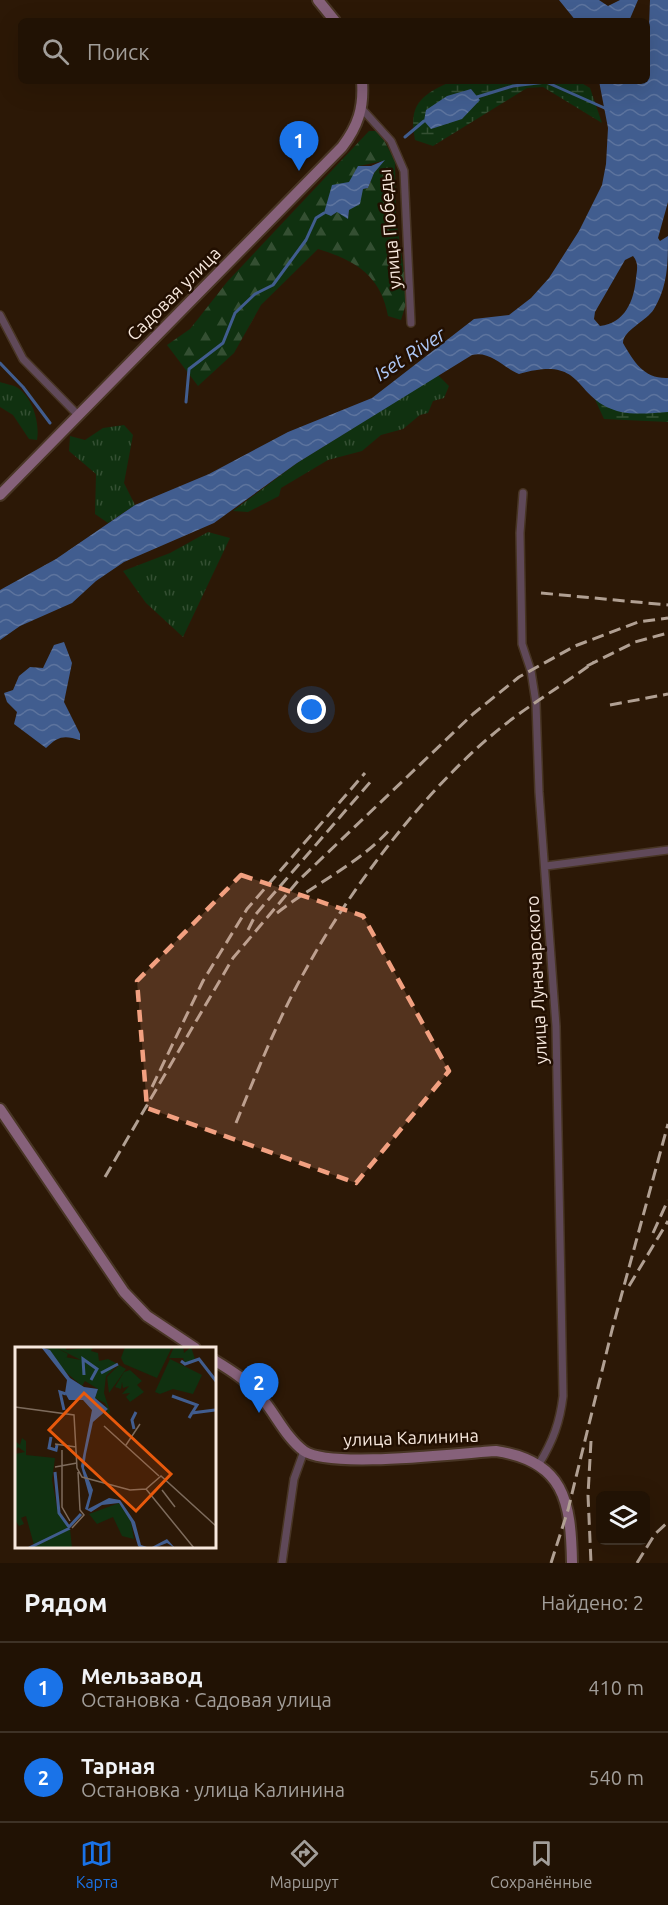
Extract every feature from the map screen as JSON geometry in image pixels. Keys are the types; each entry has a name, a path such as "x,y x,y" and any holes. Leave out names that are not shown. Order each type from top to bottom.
{"main road":[{"path":"318,0 333,18"},
{"path":"362,84 363,110"},
{"name":"Садовая улица","path":"0,495 77,414 342,147 355,129 363,110"},
{"path":"0,1109 124,1292 147,1316 194,1347"},
{"path":"216,1361 238,1375 261,1396 304,1451"},
{"name":"улица Калинина","path":"304,1451 319,1456 352,1459 496,1451 519,1455 539,1464"},
{"path":"539,1464 560,1488 568,1510 572,1563"}],"street":[{"name":"улица Победы","path":"363,110 392,141 404,171 411,323"},
{"path":"0,315 23,359 77,414"},
{"name":"улица Луначарского","path":"523,493 520,533 522,644 531,670 536,703 556,1026 562,1396 560,1420 552,1442 539,1464"},
{"path":"546,866 668,849"},
{"path":"282,1563 294,1479 304,1451"}],"highlighted area":[{"path":"241,875 363,916 449,1071 356,1183 147,1108 137,981"}],"green space":[{"path":"446,84 583,84 590,88 602,123 543,87 527,88 433,146 415,140 413,128 415,109 419,102 432,91"},
{"path":"369,131 379,131 395,161 396,219 408,297 401,320 388,316 379,290 364,271 343,258 318,249 261,305 234,353 198,386 167,345 190,329 227,282","holes":["383,161 374,173 368,188 363,189 349,210 348,218 337,211 332,216 359,166"]},
{"path":"438,375 449,386 444,398 433,401 428,413 420,415 403,429 381,435 362,451 328,460 281,488 279,496 248,512 233,511 297,463"},
{"path":"0,382 16,387 28,398 36,419 37,440 29,439 13,415 0,407"},
{"path":"593,395 621,412 668,412 668,422 604,419"},
{"path":"124,425 133,435 124,483 135,505 108,523 95,514 96,474 69,451 70,436 85,440 103,428"},
{"path":"208,532 230,538 183,637 146,603 123,571 170,553"}],"water":[{"path":"559,0 599,0 608,6 620,0 638,0 630,18 574,18"},
{"path":"650,0 668,0 668,202 658,238 660,241 668,236 666,274 662,292 654,309 627,334 623,343 636,363 646,372 652,376 668,378 668,412 638,414 621,412 605,406 568,374 557,370 541,369 519,374 491,357 472,355 297,463 214,523 124,562 96,581 72,603 20,626 0,640 0,590 56,559 135,505 209,474 288,432 372,398 474,319 509,315 531,298 549,278 579,231 602,185 608,128 600,84 650,84","holes":["633,256 637,264 635,287 627,310 616,320 600,326 594,319 595,312 625,260"]},
{"path":"471,89 480,100 462,119 431,129 424,121 426,110 447,96"},
{"path":"385,160 374,173 368,188 363,189 360,204 349,210 348,219 337,212 331,216 324,213 332,185 349,182 358,166 371,166"},
{"path":"64,642 72,663 64,702 80,734 80,740 70,737 62,738 46,748 14,724 17,712 7,702 4,693 13,690 19,676 30,667 43,668 54,645"}],"waterway":[{"path":"477,97 513,86 530,84"},
{"path":"550,84 609,110"},
{"path":"405,137 424,121"},
{"path":"186,402 189,369 223,343 235,313 255,294 273,285 306,240 316,218 324,213"},
{"path":"0,363 23,387 50,423"}],"railway":[{"path":"541,593 668,605"},
{"path":"105,1177 233,958 298,881 473,714 519,677 575,646 638,622 668,618"},
{"path":"587,666 635,642 668,633"},
{"path":"236,1123 275,1031 301,978 343,909 394,838 422,804 482,744 512,719 594,662"},
{"path":"610,705 668,694"},
{"path":"152,1087 203,981 247,909 365,773"},
{"path":"248,930 256,914 372,780"},
{"path":"277,913 352,863 392,827"},
{"path":"551,1563 568,1510 612,1330 668,1124"},
{"path":"653,1233 668,1200"},
{"path":"629,1286 668,1221"},
{"path":"591,1441 588,1495 591,1563"},
{"path":"637,1563 655,1534 668,1522"}],"place":[{"name":"Мельзавод","path":"299,171"},
{"name":"Тарная","path":"259,1413"}],"water label":[{"name":"Iset River","path":"410,354"}]}
